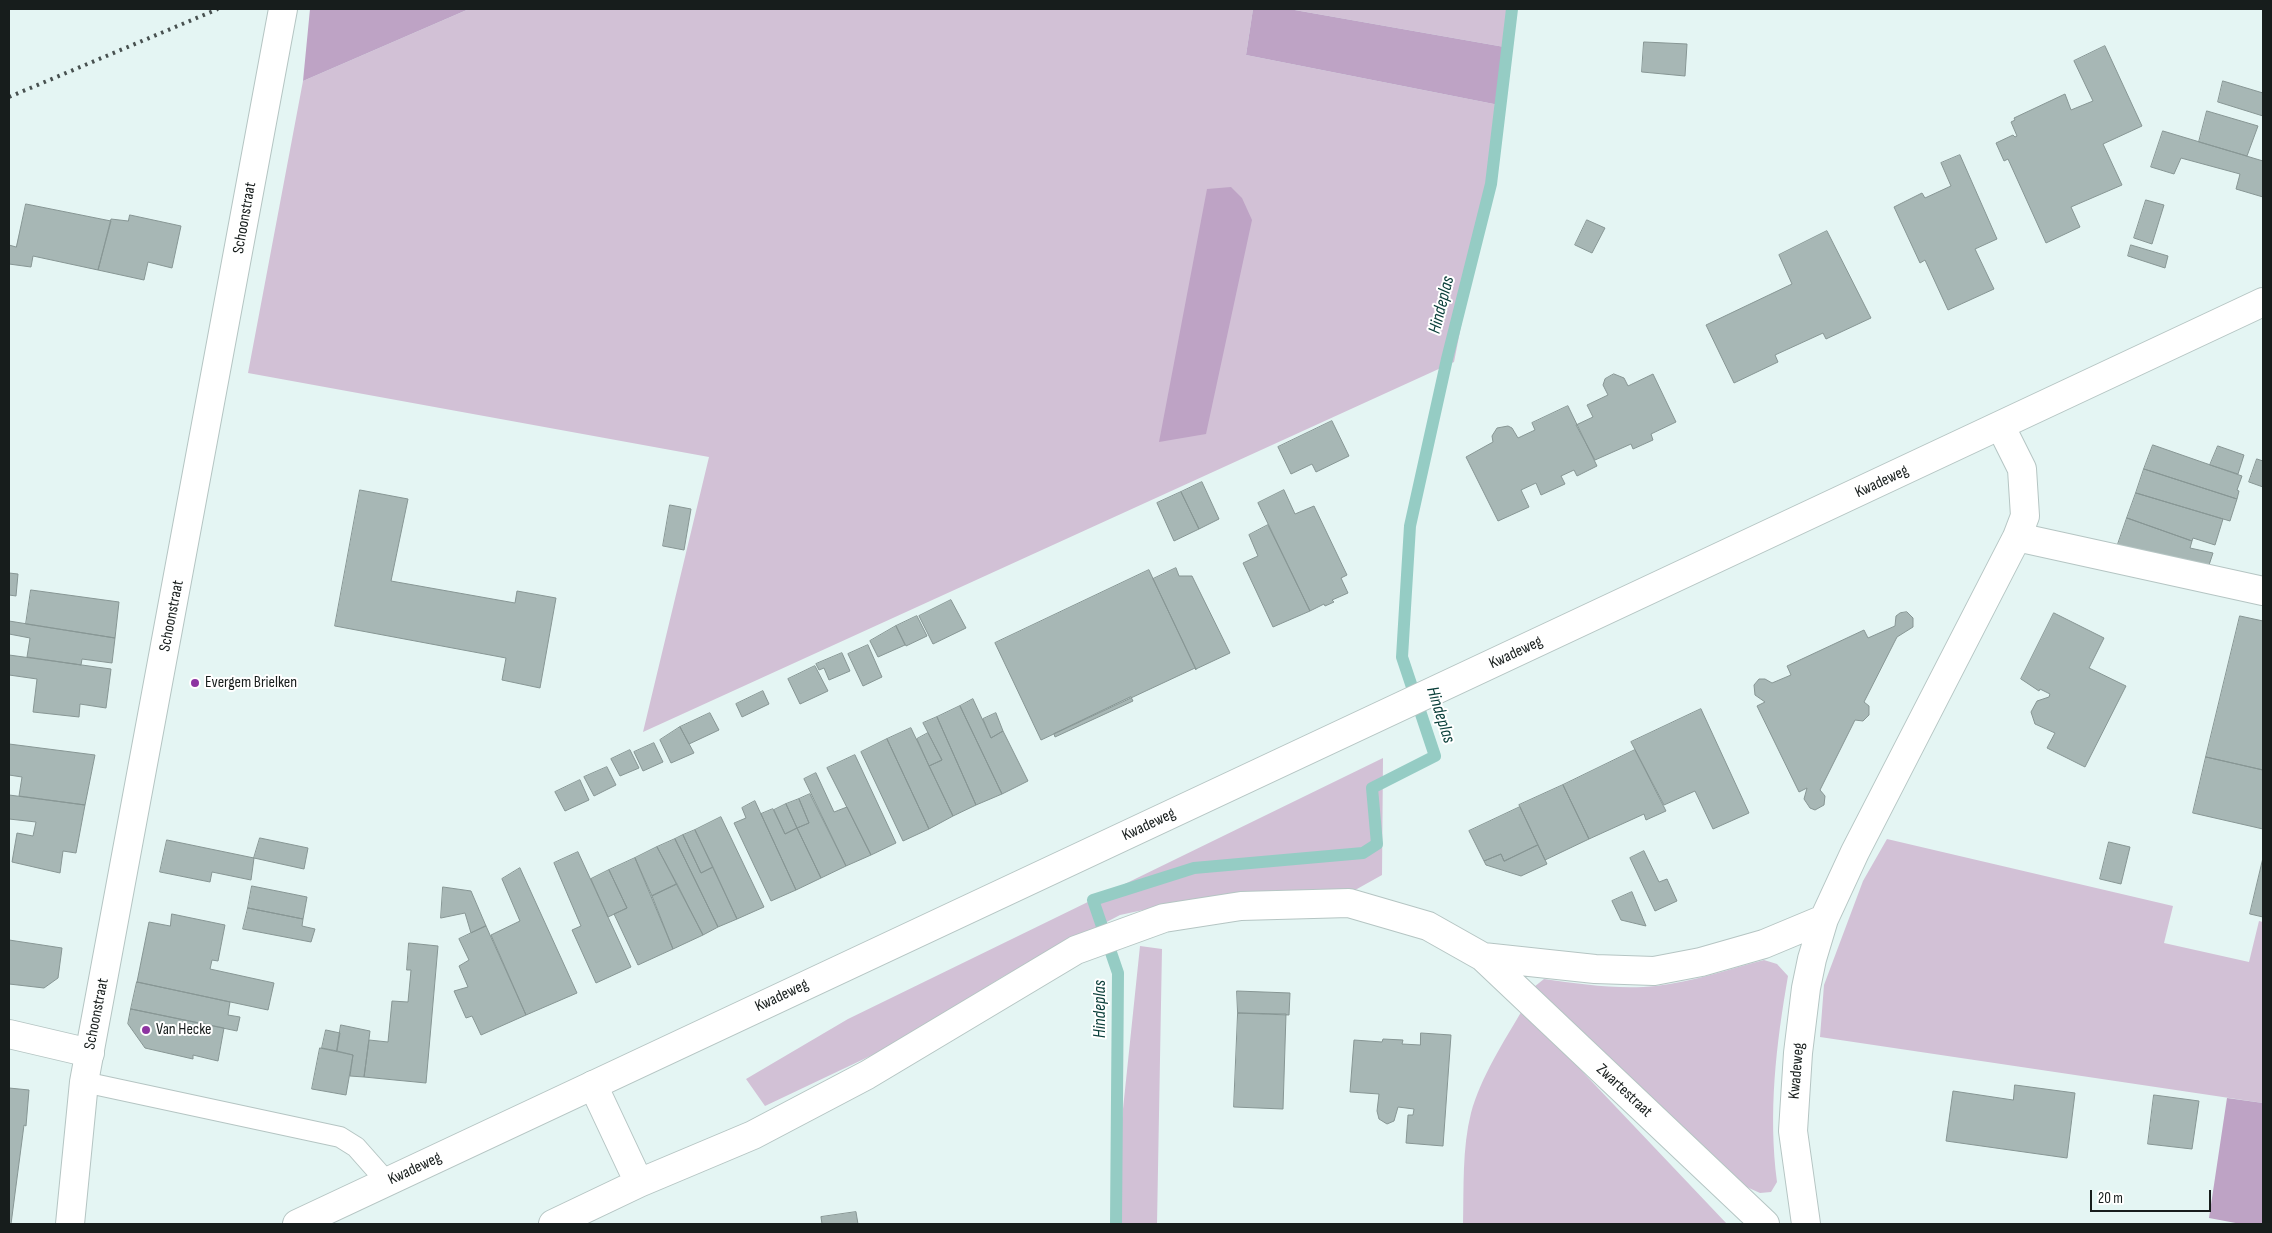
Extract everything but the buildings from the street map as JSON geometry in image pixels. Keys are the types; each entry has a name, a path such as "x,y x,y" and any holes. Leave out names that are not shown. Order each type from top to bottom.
{"street":[{"name":"Schoonstraat","path":"70,1224 84,1082 283,9"},
{"name":"Kwadeweg","path":"297,1224 2001,427 2263,302"},
{"name":"Kwadeweg","path":"1806,1224 1793,1131 1806,988 1812,959 1824,919 1855,852 2017,537 2026,516 2022,469 2001,427"},
{"path":"2017,537 2263,591"},
{"path":"553,1224 640,1183 752,1135 867,1075 1076,950 1164,918 1241,906 1349,903 1428,926 1483,957 1595,969 1654,971 1701,962 1764,944 1824,919"},
{"name":"Zwartestraat","path":"1483,957 1764,1224"},
{"path":"9,1034 90,1053"},
{"path":"593,1085 640,1183"}],"lane":[{"path":"84,1082 340,1137 356,1147 387,1182"}],"shaded area":[{"path":"310,9 469,9 303,81"},
{"path":"469,9 1253,9 1246,55 1504,106 1454,362 643,732 709,457 248,373 303,81"},
{"path":"1253,9 1289,9 1510,48 1504,106 1246,55"},
{"path":"1289,9 1512,9 1510,48"},
{"path":"1231,187 1242,198 1252,220 1206,434 1159,442 1207,189"},
{"path":"1383,758 1382,875 1348,894 1279,890 1194,899 1120,915 1004,976 885,1049 765,1106 746,1079 848,1019"},
{"path":"1887,839 2173,906 2164,943 2249,962 2259,921 2263,922 2263,1103 1820,1037 1824,985 1863,881"},
{"path":"1140,946 1162,949 1157,1224 1111,1224"},
{"path":"1764,960 1777,964 1788,976 1777,1053 1773,1105 1774,1156 1777,1182 1771,1192 1760,1193 1740,1184 1534,987 1544,979 1614,987 1656,986 1697,978"},
{"path":"1523,1009 1727,1224 1463,1224 1465,1154 1471,1113 1487,1073"},
{"path":"2227,1098 2263,1103 2263,1224 2241,1224 2209,1218"}],"waterway":[{"name":"Hindeplas","path":"1116,1224 1118,973 1093,900 1194,868 1363,853 1377,844 1372,788 1435,756 1402,657 1410,526 1447,359 1491,184 1512,9"}],"railway":[{"path":"9,97 218,9"}],"place":[{"name":"Evergem Brielken","path":"195,683"},
{"name":"Van Hecke","path":"146,1030"}]}
